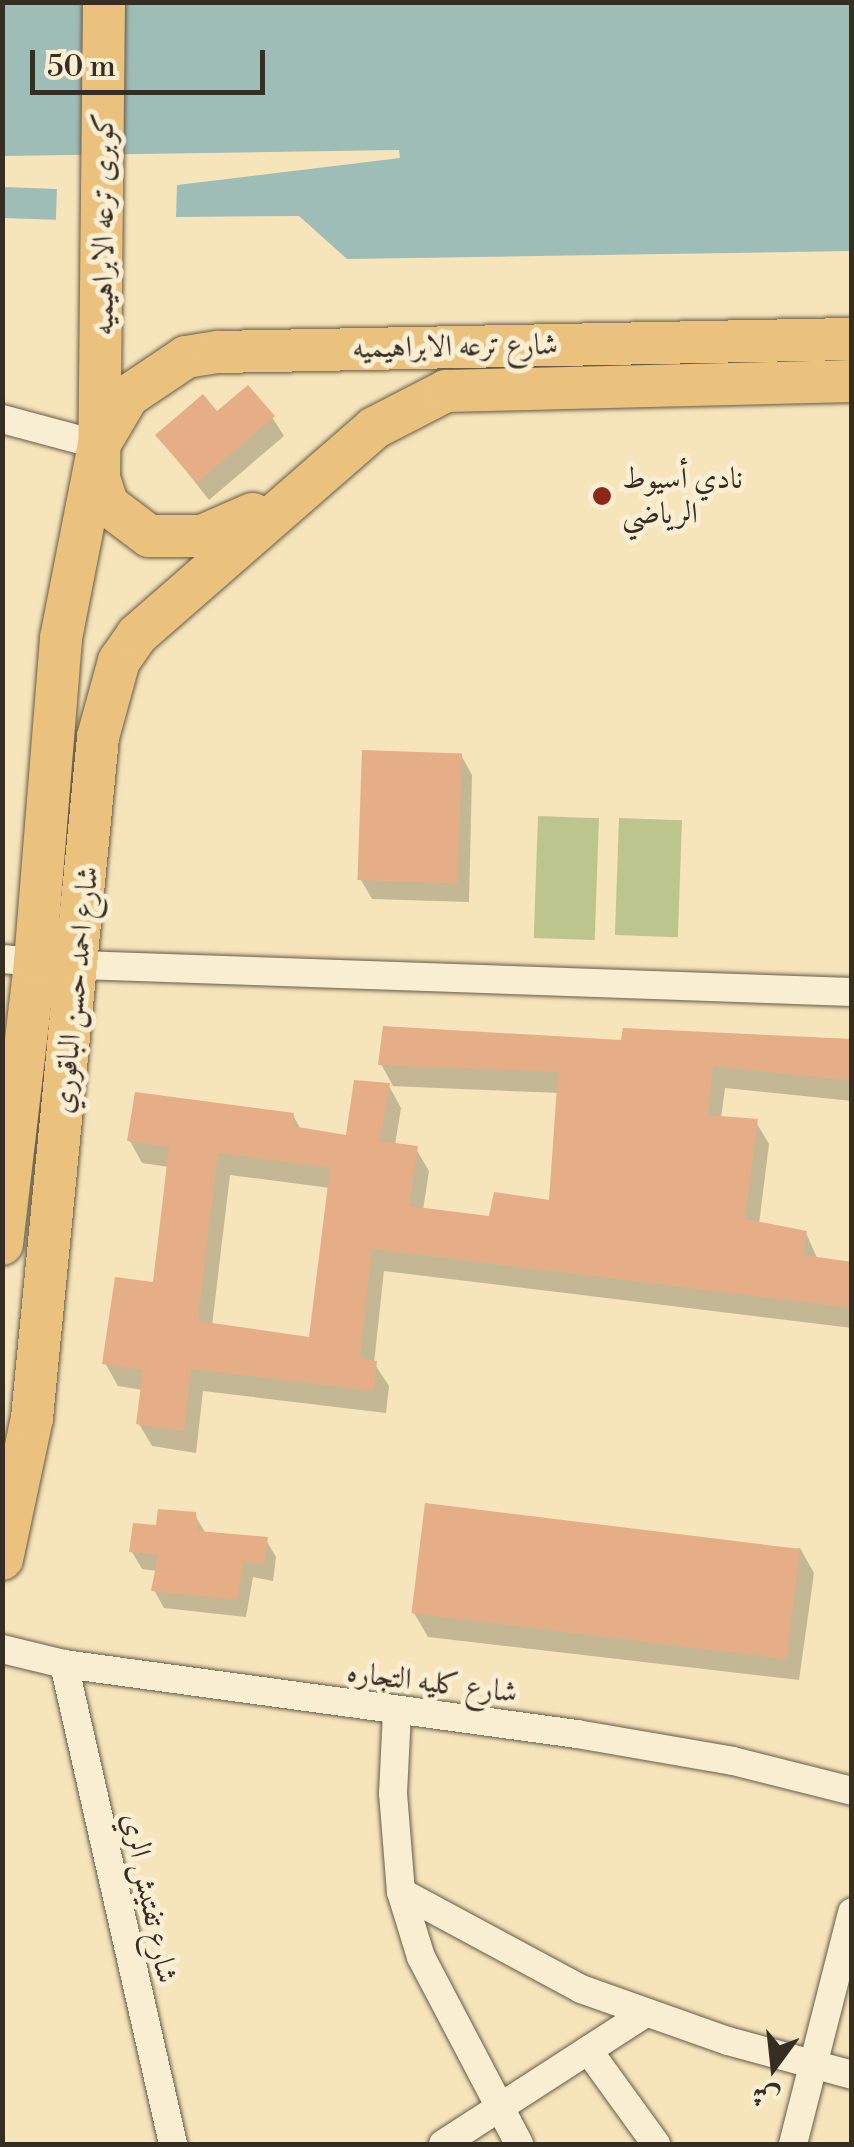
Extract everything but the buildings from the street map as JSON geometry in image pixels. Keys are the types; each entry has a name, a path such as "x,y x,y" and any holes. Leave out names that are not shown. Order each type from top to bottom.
{"main road":[{"name":"كوبرى ترعه الابراهيميه","path":"99,445 106,244 104,2"},
{"name":"شارع ترعه الابراهيميه","path":"99,445 128,396 158,372 186,357 219,352 852,339"},
{"name":"شارع ترعه الابراهيميه","path":"295,495 374,428 446,391 852,381"},
{"path":"99,445 108,505 149,536 202,536 295,495"},
{"name":"شارع احمد حسن الباقوري","path":"2,1244 19,960 60,638 99,445"},
{"name":"شارع احمد حسن الباقوري","path":"4,1549 32,1418 80,965 98,737 119,661 159,612 295,495"}],"street":[{"path":"2,419 99,445"},
{"path":"80,965 852,992"},
{"name":"شارع كليه التجاره","path":"2,1649 64,1664 733,1761 852,1791"},
{"name":"شارع تفتيش الري","path":"64,1664 173,2144"},
{"path":"397,1712 393,1812 401,1892 421,1957 495,2110 519,2144"},
{"path":"401,1892 519,1960 644,2014 852,2075"},
{"path":"772,2144 796,2135 813,2066 845,1969 852,1912"},
{"path":"443,2144 644,2014"},
{"path":"588,2050 656,2144"}],"green space":[{"path":"538,816 599,818 595,940 534,938"},
{"path":"619,818 682,820 678,937 615,935"}],"water":[{"path":"2,3 851,3 851,251 347,259 299,216 176,217 177,185 400,158 399,150 3,156"},
{"path":"3,187 57,189 56,220 2,218"}],"place":[{"name":"نادي أسيوط الرياضي","path":"602,496"}]}
